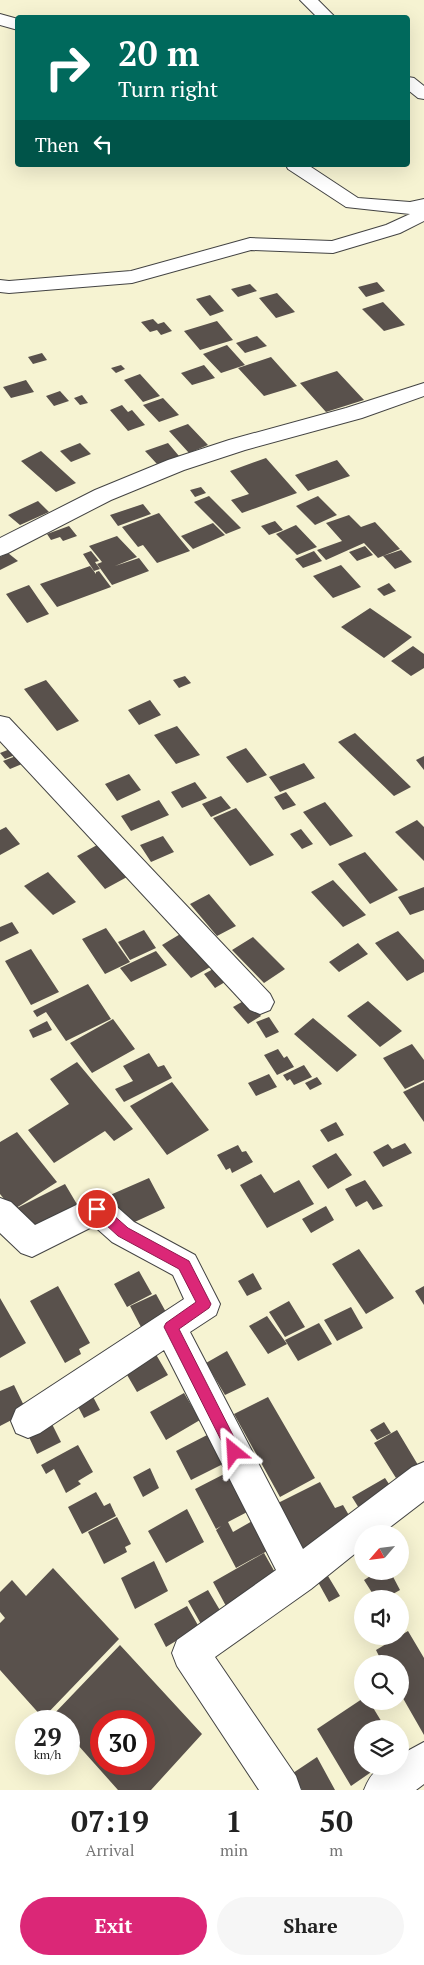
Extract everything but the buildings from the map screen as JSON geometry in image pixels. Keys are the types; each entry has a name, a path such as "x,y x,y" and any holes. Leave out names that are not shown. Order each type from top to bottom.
{"street":[{"path":"308,0 325,15"},
{"path":"0,19 15,25"},
{"path":"410,84 424,94"},
{"path":"298,167 353,203 410,208 424,205"},
{"path":"0,286 9,287 132,277 250,244 333,247 393,229 424,214"},
{"path":"0,548 104,495 176,465 237,445 354,413 424,389"},
{"path":"0,725 260,1002"},
{"path":"0,1212 32,1243 97,1209 123,1232 184,1265 204,1304 28,1421"},
{"path":"170,1327 298,1576"},
{"path":"282,1790 190,1653 298,1576 424,1479"},
{"path":"383,1790 424,1761"}],"shaded area":[{"path":"0,0 424,0 424,1790 0,1790"}],"route":[{"path":"97,1209 123,1232 184,1265 204,1304 170,1327 234,1452"}]}
